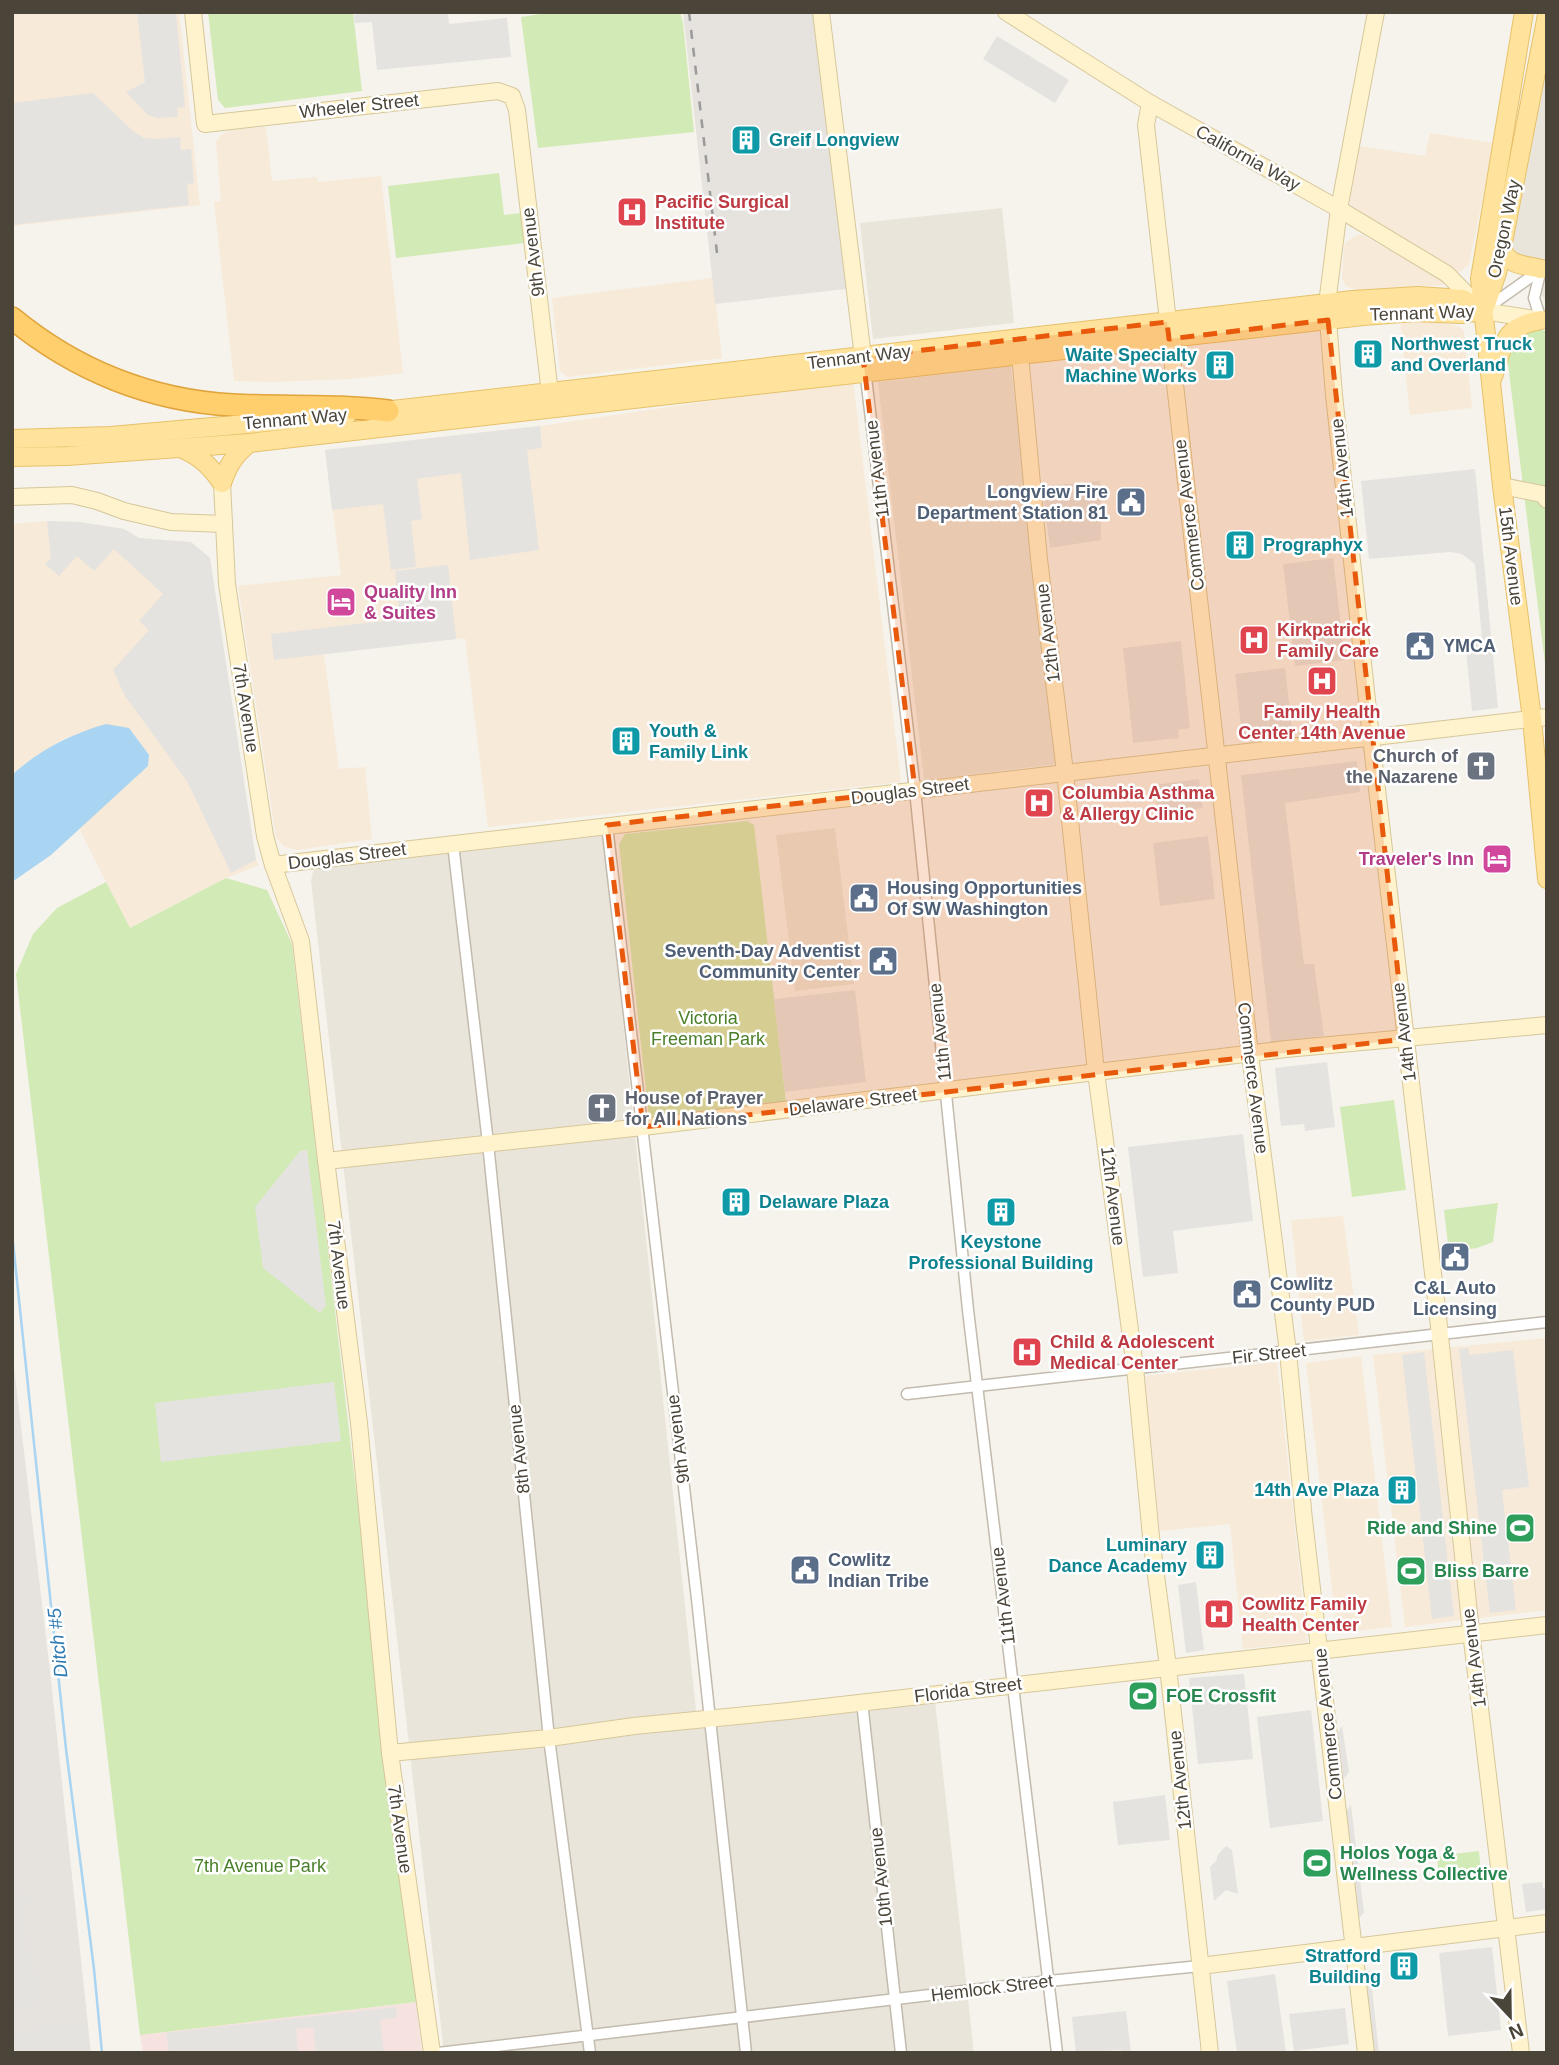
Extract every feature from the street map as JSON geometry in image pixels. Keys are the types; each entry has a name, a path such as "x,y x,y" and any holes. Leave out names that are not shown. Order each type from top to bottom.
{"highway":[{"path":"12,318 51,347 116,381 154,394 231,405 346,405 388,411"}],"main road":[{"name":"Oregon Way","path":"1483,311 1480,279 1524,12"},
{"name":"Oregon Way","path":"1483,311 1497,273 1547,15"},
{"path":"1502,248 1507,259 1514,263 1544,267"},
{"name":"Tennant Way","path":"12,457 249,443 551,400 1328,312 1386,297 1463,299 1483,311"},
{"name":"15th Avenue","path":"1483,311 1502,486 1539,718 1547,878"},
{"path":"1491,384 1506,337 1520,325 1544,320"},
{"name":"Tennant Way","path":"12,439 111,436 388,411 551,400"},
{"path":"222,484 227,467 234,456 249,443"},
{"path":"183,449 198,456 211,467 222,484"}],"street":[{"name":"Wheeler Street","path":"193,12 205,124 498,91 512,96"},
{"name":"11th Avenue","path":"821,12 915,790 968,1302 1057,2053"},
{"name":"California Way","path":"1006,12 1150,103 1339,209 1447,274 1483,311"},
{"name":"14th Avenue","path":"1376,12 1339,209 1328,312 1334,395 1371,737 1521,2053"},
{"name":"9th Avenue","path":"512,96 517,110 551,400"},
{"name":"Commerce Avenue","path":"1150,103 1146,125 1168,330 1250,1054 1288,1352 1304,1520 1366,2053"},
{"path":"1483,311 1544,267"},
{"path":"1544,267 1534,298 1544,320"},
{"path":"1483,311 1544,320"},
{"name":"12th Avenue","path":"1019,347 1039,559 1065,772 1096,1072 1135,1368 1151,1537 1168,1667 1210,2053"},
{"name":"7th Avenue","path":"222,484 227,584 265,836 301,941 359,1423 390,1753 432,2053"},
{"path":"1502,486 1542,494 1547,500"},
{"path":"12,497 72,495 172,522 224,524"},
{"name":"Douglas Street","path":"273,865 1539,718"},
{"name":"9th Avenue","path":"607,825 697,1599 746,2053"},
{"name":"8th Avenue","path":"453,844 488,1143 549,1738 590,2053"},
{"name":"Delaware Street","path":"326,1160 643,1127 1250,1054 1547,1025"},
{"name":"Fir Street","path":"907,1394 1547,1322"},
{"name":"Florida Street","path":"390,1753 549,1738 1547,1625"},
{"name":"10th Avenue","path":"862,1702 901,2053"},
{"name":"Hemlock Street","path":"438,2053 1049,1981 1199,1966 1547,1923"}],"highlighted area":[{"path":"1328,320 1405,1039 643,1127 607,825 915,790 863,357 1167,322 1169,339"}],"shaded area":[{"path":"12,12 179,12 200,205 12,226"},
{"path":"137,12 176,12 185,107 177,108 178,117 157,118 148,115 126,92 145,82"},
{"path":"448,12 449,24 507,18 511,57 377,70 372,22 355,23 354,15"},
{"path":"683,12 815,12 846,289 715,304"},
{"path":"997,36 1069,80 1055,103 983,59"},
{"path":"1547,50 1547,304 1511,245"},
{"path":"93,93 134,132 144,138 180,137 181,150 191,149 194,183 187,184 189,205 12,225 12,103"},
{"path":"266,127 272,181 317,177 318,182 381,176 403,373 351,379 234,381 214,202 221,201 216,142 229,130"},
{"path":"1430,133 1494,143 1469,264 1459,273 1454,273 1351,205 1349,198 1359,146 1425,156"},
{"path":"1002,208 1014,323 873,339 860,223"},
{"path":"1357,235 1362,235 1441,278 1443,285 1359,291 1346,286 1342,279 1344,247 1345,243"},
{"path":"713,278 722,358 568,377 560,371 552,298"},
{"path":"1400,320 1451,324 1464,331 1472,408 1410,415"},
{"path":"1011,366 1057,764 924,780 878,382"},
{"path":"853,380 901,782 488,827 465,638 324,654 339,769 365,767 372,839 297,850 285,847 276,838 238,586 341,575 325,450 540,426"},
{"path":"540,426 542,448 527,450 539,550 470,560 461,473 417,479 422,519 411,521 416,567 391,570 383,504 332,510 325,450"},
{"path":"1475,469 1498,708 1472,711 1465,640 1482,638 1475,564 1462,554 1450,552 1369,559 1361,481"},
{"path":"1100,481 1101,540 1050,548 1042,486"},
{"path":"47,521 80,522 124,529 139,538 191,542 210,558 256,860 231,873 187,781 125,696 113,670 149,630 139,621 163,594 114,549 94,571 77,556 59,576 45,564 51,558"},
{"path":"80,522 124,529 139,538 191,542 210,558 256,860 259,865 226,878 129,928 79,828 148,766 106,724 61,740 12,775 12,524"},
{"path":"1333,558 1345,660 1295,666 1283,564"},
{"path":"448,565 456,639 274,660 271,634 400,619 395,571"},
{"path":"1181,641 1190,728 1178,730 1179,738 1133,743 1123,648"},
{"path":"1285,668 1292,729 1242,735 1235,674"},
{"path":"1357,761 1360,792 1285,803 1304,964 1314,964 1324,1036 1271,1042 1241,775"},
{"path":"1199,779 1203,808 1158,814 1154,785"},
{"path":"835,828 854,984 795,991 776,835"},
{"path":"603,834 698,1729 935,1701 974,2053 444,2053 311,881 318,866"},
{"path":"1208,836 1215,899 1160,906 1153,843"},
{"path":"855,990 866,1082 785,1092 774,999"},
{"path":"1327,1062 1335,1127 1305,1131 1304,1124 1281,1126 1275,1068"},
{"path":"1243,1134 1253,1221 1173,1231 1178,1273 1143,1277 1128,1147"},
{"path":"307,1150 326,1306 320,1313 263,1268 255,1207 300,1151"},
{"path":"1343,1216 1359,1335 1304,1341 1291,1220"},
{"path":"1547,1338 1547,1610 1405,1627 1373,1355"},
{"path":"1468,1348 1470,1355 1513,1350 1529,1487 1502,1490 1516,1610 1490,1613 1459,1349"},
{"path":"12,1350 51,1680 91,2053 12,2053"},
{"path":"1424,1352 1454,1616 1432,1619 1402,1355"},
{"path":"1361,1356 1392,1627 1337,1633 1306,1363"},
{"path":"1277,1362 1307,1642 1243,1649 1230,1524 1160,1531 1144,1376"},
{"path":"334,1382 341,1441 161,1462 155,1403"},
{"path":"1196,1582 1204,1650 1186,1653 1178,1585"},
{"path":"1244,1674 1253,1759 1198,1764 1189,1678"},
{"path":"1311,1710 1323,1821 1270,1828 1257,1717"},
{"path":"1342,1726 1349,1772 1342,1781 1336,1735"},
{"path":"1165,1795 1170,1840 1118,1845 1113,1802"},
{"path":"1351,1805 1364,1913 1357,1920 1346,1812"},
{"path":"1226,1846 1232,1850 1238,1894 1226,1890 1214,1901 1210,1867"},
{"path":"1542,1882 1543,1888 1547,1888 1547,1909 1526,1912 1522,1884"},
{"path":"28,1894 29,1906 22,1907 29,1969 34,1969 38,2002 12,2005 12,1895"},
{"path":"1492,1947 1501,2030 1448,2036 1439,1953"},
{"path":"1370,1970 1379,2053 1372,2053 1363,1978"},
{"path":"1275,1974 1286,2053 1237,2053 1227,1981"},
{"path":"416,2002 422,2053 143,2053 140,2035"},
{"path":"396,2007 397,2017 380,2020 384,2053 316,2053 313,2027 296,2029 298,2053 169,2053 166,2033"},
{"path":"1345,2008 1349,2044 1294,2051 1289,2014"},
{"path":"1126,2011 1131,2053 1122,2053 1121,2050 1076,2053 1072,2017"},
{"path":"83,2024 86,2053 12,2053 12,2033"}],"green space":[{"path":"208,12 353,12 362,91 225,108 218,100"},
{"path":"554,12 680,12 694,132 538,148 521,17"},
{"path":"499,173 504,215 521,213 524,243 396,258 388,186"},
{"path":"1529,328 1547,331 1547,680 1507,356 1518,330"},
{"name":"Victoria Freeman Park","path":"747,821 754,825 786,1102 649,1118 619,844 625,834"},
{"name":"7th Avenue Park","path":"226,878 267,890 292,944 416,2002 140,2035 16,974 33,934 57,908 106,882 130,928"},
{"path":"1394,1100 1406,1190 1352,1197 1340,1107"},
{"path":"1498,1203 1493,1242 1477,1248 1449,1252 1444,1210"},
{"path":"1479,1851 1481,1874 1439,1879 1437,1856"}],"water":[{"path":"106,724 129,728 149,755 148,766 51,855 12,882 12,775 56,744"}],"waterway":[{"name":"Ditch #5","path":"12,1233 66,1749 102,2053"}],"railway":[{"path":"689,12 717,253"}],"place":[{"name":"Greif Longview","path":"746,140"},
{"name":"Pacific Surgical Institute","path":"632,212"},
{"name":"Northwest Truck and Overland","path":"1368,354"},
{"name":"Waite Specialty Machine Works","path":"1220,365"},
{"name":"Longview Fire Department Station 81","path":"1131,502"},
{"name":"Prographyx","path":"1240,545"},
{"name":"Quality Inn & Suites","path":"341,602"},
{"name":"Kirkpatrick Family Care","path":"1254,640"},
{"name":"YMCA","path":"1420,646"},
{"name":"Family Health Center 14th Avenue","path":"1322,681"},
{"name":"Youth & Family Link","path":"626,741"},
{"name":"Church of the Nazarene","path":"1481,766"},
{"name":"Columbia Asthma & Allergy Clinic","path":"1039,803"},
{"name":"Traveler's Inn","path":"1497,859"},
{"name":"Housing Opportunities Of SW Washington","path":"864,898"},
{"name":"Seventh-Day Adventist Community Center","path":"883,961"},
{"name":"House of Prayer for All Nations","path":"602,1108"},
{"name":"Delaware Plaza","path":"736,1202"},
{"name":"Keystone Professional Building","path":"1001,1212"},
{"name":"C&L Auto Licensing","path":"1455,1257"},
{"name":"Cowlitz County PUD","path":"1247,1294"},
{"name":"Child & Adolescent Medical Center","path":"1027,1352"},
{"name":"14th Ave Plaza","path":"1402,1490"},
{"name":"Ride and Shine","path":"1520,1528"},
{"name":"Luminary Dance Academy","path":"1210,1555"},
{"name":"Cowlitz Indian Tribe","path":"805,1570"},
{"name":"Bliss Barre","path":"1411,1571"},
{"name":"Cowlitz Family Health Center","path":"1219,1614"},
{"name":"FOE Crossfit","path":"1143,1696"},
{"name":"Holos Yoga & Wellness Collective","path":"1317,1863"},
{"name":"Stratford Building","path":"1404,1966"}]}
